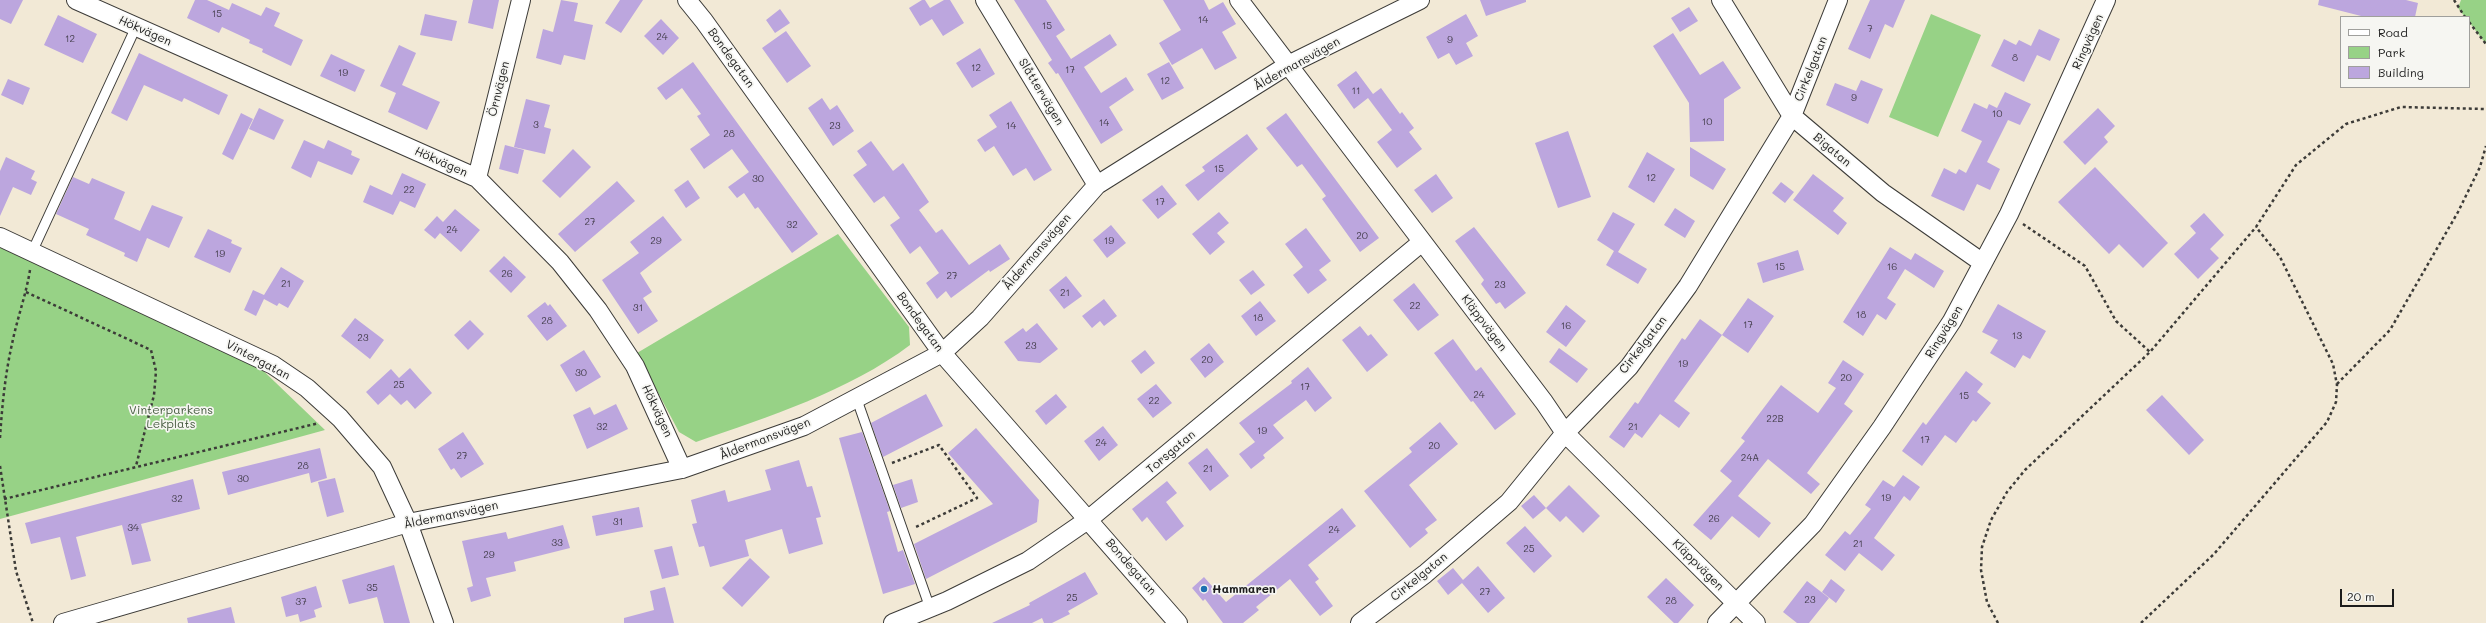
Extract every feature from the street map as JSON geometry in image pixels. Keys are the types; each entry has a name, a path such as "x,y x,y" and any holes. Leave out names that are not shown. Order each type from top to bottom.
{"street":[{"name":"Hökvägen","path":"76,0 477,178 560,262 598,310 635,366 682,469"},
{"name":"Örnvägen","path":"477,178 521,0"},
{"name":"Bondegatan","path":"687,0 704,20 942,353 1089,519 1178,623"},
{"name":"Slåttervägen","path":"985,0 1097,185"},
{"name":"Kläppvägen","path":"1239,0 1544,402 1565,433 1756,623"},
{"name":"Åldermansvägen","path":"63,623 408,523 682,469 804,426 856,397 942,353 980,318 1097,185 1288,65 1420,0"},
{"name":"Bigatan","path":"1722,0 1792,116 1883,193 1983,262"},
{"name":"Cirkelgatan","path":"1360,623 1425,574 1509,502 1565,433 1629,367 1688,286 1792,116 1838,0"},
{"name":"Ringvägen","path":"1717,623 1813,524 1882,427 1952,321 2009,214 2106,0"},
{"name":"Vintergatan","path":"0,237 273,365 307,388 340,418 382,467 408,523 444,623"},
{"name":"Torsgatan","path":"894,623 930,608 1028,561 1089,519 1422,242"}],"lane":[{"path":"32,252 136,27"},
{"path":"856,397 930,608"}],"path":[{"path":"2454,0 2464,16"},
{"path":"2470,23 2486,44"},
{"path":"1998,623 1987,602 1981,570 1982,547 1991,520 2000,503 2025,470 2150,352 2256,227 2296,165 2346,124 2401,106 2486,109"},
{"path":"2337,385 2390,330 2458,212 2480,167 2486,146"},
{"path":"2009,214 2085,266 2116,321 2150,352"},
{"path":"2141,623 2214,554 2327,422 2336,402 2337,385 2333,364 2280,257 2256,227"},
{"path":"0,438 3,398 12,343 26,292 32,252"},
{"path":"26,292 151,350 156,371 154,395 136,466"},
{"path":"4,499 340,418"},
{"path":"881,467 939,445 977,498 904,533"},
{"path":"0,466 16,571 33,623"}],"green space":[{"path":"2461,0 2486,0 2486,44 2470,23 2470,16 2464,16 2458,8"},
{"path":"1931,14 1981,35 1938,137 1889,117"},
{"path":"838,234 909,327 910,345 861,376 807,401 751,423 696,442 679,432 637,353"},
{"name":"Vinterparkens Lekplats","path":"0,247 250,358 325,430 0,519"}],"building":[{"path":"0,0 23,0 11,24 0,19"},
{"path":"195,0 207,0 229,10 232,3 261,16 266,7 280,13 274,26 303,40 291,66 262,52 263,49 249,43 250,40 222,27 219,33 187,18"},
{"path":"473,0 499,0 493,29 468,23"},
{"path":"561,0 578,3 574,21 593,25 585,60 564,55 561,65 536,58 543,29 553,32"},
{"path":"620,0 643,0 621,33 605,23"},
{"path":"922,0 925,0 930,8 944,0 950,0 964,23 943,36 932,19 920,26 909,8"},
{"path":"1014,0 1046,0 1065,30 1056,36 1071,59 1110,34 1117,45 1084,67 1101,93 1126,77 1134,90 1109,107 1123,130 1101,144 1058,73 1056,74 1048,63 1052,60"},
{"path":"1163,0 1204,0 1209,10 1223,2 1236,24 1222,32 1237,58 1215,70 1202,48 1172,65 1159,43 1181,30"},
{"path":"1480,0 1526,0 1526,2 1486,16"},
{"path":"1870,0 1905,0 1893,28 1885,24 1870,59 1848,49"},
{"path":"2319,0 2406,0 2418,3 2415,16 2361,16 2318,5"},
{"path":"1689,7 1698,21 1680,32 1671,18"},
{"path":"780,9 790,23 775,33 766,20"},
{"path":"425,14 457,21 452,41 420,35"},
{"path":"1466,14 1478,36 1466,43 1473,56 1456,65 1449,53 1438,59 1426,37"},
{"path":"58,15 97,34 83,63 44,45"},
{"path":"661,19 679,38 663,55 644,36"},
{"path":"2039,29 2060,39 2050,61 2037,55 2024,82 1991,66 2004,39 2016,45 2019,40 2031,46"},
{"path":"786,31 811,66 787,83 762,48"},
{"path":"1673,33 1700,75 1723,61 1741,88 1724,99 1724,141 1690,142 1689,103 1653,46"},
{"path":"399,45 416,53 402,85 440,102 427,130 388,112 396,93 380,86"},
{"path":"980,48 995,74 972,88 956,63"},
{"path":"139,53 228,95 219,115 184,98 182,102 144,85 127,121 111,113"},
{"path":"331,54 365,70 355,92 320,76"},
{"path":"693,62 818,234 792,253 758,207 755,209 744,193 737,198 728,187 749,172 732,149 704,169 690,149 710,135 697,116 701,114 682,88 666,100 657,88"},
{"path":"1169,62 1184,88 1162,100 1147,74"},
{"path":"1356,71 1373,94 1381,88 1400,114 1402,112 1414,128 1409,132 1422,149 1397,168 1377,142 1392,130 1368,98 1354,109 1337,85"},
{"path":"8,79 30,88 23,105 1,95"},
{"path":"1861,80 1883,89 1868,124 1826,105 1835,83 1856,91"},
{"path":"2005,92 2031,104 2020,125 2008,120 1987,162 2000,169 1990,190 1977,184 1964,211 1931,196 1944,168 1956,174 1959,169 1966,173 1982,141 1961,131 1974,103 1987,109 1989,104 1997,108"},
{"path":"822,98 830,110 837,105 854,131 833,146 808,108"},
{"path":"526,99 550,105 544,127 551,129 545,154 514,147"},
{"path":"1011,101 1052,170 1034,181 1026,168 1013,176 994,146 985,152 977,140 997,127 989,115"},
{"path":"259,108 284,120 274,140 249,129"},
{"path":"2098,108 2115,126 2104,137 2108,142 2085,165 2063,142"},
{"path":"241,113 253,119 233,160 222,154"},
{"path":"1286,113 1379,238 1360,252 1322,199 1326,196 1302,164 1297,167 1266,128"},
{"path":"1568,131 1591,197 1558,208 1535,143"},
{"path":"1247,134 1258,149 1198,201 1185,185 1205,171 1202,167"},
{"path":"304,140 324,149 328,140 352,151 351,155 360,159 352,175 318,161 311,178 291,168"},
{"path":"871,141 893,171 903,163 929,202 919,210 936,233 942,229 969,265 1000,244 1010,259 990,272 989,270 951,298 946,291 937,299 926,283 939,273 920,246 910,254 890,225 900,218 884,196 874,203 853,175 867,165 857,151"},
{"path":"505,145 524,150 518,174 499,169"},
{"path":"1690,147 1726,169 1713,190 1690,176"},
{"path":"573,149 591,167 560,198 542,181"},
{"path":"1647,152 1675,169 1654,203 1628,187"},
{"path":"6,157 35,171 31,179 37,182 31,195 13,187 0,216 0,171"},
{"path":"2095,167 2168,243 2143,268 2119,244 2109,254 2058,202"},
{"path":"402,173 426,184 415,208 400,201 393,215 363,202 370,185 392,195"},
{"path":"1436,174 1453,198 1432,213 1414,190"},
{"path":"1813,174 1844,198 1833,211 1847,223 1838,235 1793,200"},
{"path":"73,177 89,184 92,178 125,192 114,219 140,231 152,205 183,217 169,248 147,238 137,262 124,256 125,253 86,235 89,229 56,214"},
{"path":"688,180 700,198 686,208 674,190"},
{"path":"617,181 635,201 575,252 558,234"},
{"path":"1781,182 1794,192 1785,203 1772,193"},
{"path":"1162,185 1177,204 1158,219 1142,200"},
{"path":"1675,208 1695,221 1685,238 1664,225"},
{"path":"455,209 480,230 461,252 440,233 435,239 424,230 437,216 443,222"},
{"path":"1219,212 1229,223 1217,233 1225,242 1210,255 1192,234"},
{"path":"1613,212 1635,224 1618,252 1647,269 1638,284 1606,265 1614,251 1597,240"},
{"path":"2204,213 2224,235 2210,249 2219,258 2198,279 2174,254 2196,233 2190,226"},
{"path":"663,216 682,240 640,273 652,292 643,298 658,321 638,334 602,280 639,253 630,242"},
{"path":"1111,225 1126,243 1107,258 1093,240"},
{"path":"1474,227 1526,293 1505,309 1500,302 1496,304 1481,284 1484,280 1455,241"},
{"path":"1306,228 1331,261 1319,270 1327,280 1308,294 1293,275 1303,267 1285,244"},
{"path":"208,229 232,240 231,243 242,248 230,273 194,257"},
{"path":"1890,247 1911,260 1915,253 1944,271 1934,288 1905,269 1887,298 1896,304 1886,320 1877,314 1863,336 1843,322"},
{"path":"1798,250 1804,270 1763,283 1757,263"},
{"path":"504,256 526,277 511,293 489,271"},
{"path":"281,267 304,281 288,308 279,303 277,306 264,299 256,316 244,310 253,290 264,295"},
{"path":"1253,270 1265,285 1251,295 1239,280"},
{"path":"1066,276 1082,296 1064,309 1049,290"},
{"path":"1414,283 1439,315 1418,331 1393,300"},
{"path":"1748,298 1774,316 1748,353 1722,335"},
{"path":"1104,299 1117,316 1104,326 1100,321 1092,328 1082,316"},
{"path":"1260,301 1276,321 1256,336 1241,316"},
{"path":"545,302 548,306 550,304 567,326 547,341 527,316"},
{"path":"1998,304 2046,331 2030,359 2023,355 2015,368 1990,353 1998,340 1982,332"},
{"path":"1566,305 1586,321 1566,347 1546,332"},
{"path":"355,318 384,340 370,359 341,336"},
{"path":"1700,319 1722,335 1674,401 1690,413 1679,428 1660,414 1642,438 1635,433 1624,448 1609,437 1635,402 1638,404 1682,338 1685,340"},
{"path":"470,320 484,334 468,350 454,335"},
{"path":"1037,323 1058,349 1040,363 1018,361 1004,342 1023,328 1026,332"},
{"path":"1360,326 1368,336 1371,334 1388,355 1367,372 1342,340"},
{"path":"1453,339 1476,371 1481,367 1516,414 1495,430 1473,401 1471,402 1434,353"},
{"path":"1209,343 1224,362 1205,378 1190,359"},
{"path":"1559,348 1588,369 1577,383 1549,362"},
{"path":"584,350 601,377 576,392 560,365"},
{"path":"1145,350 1155,363 1141,374 1131,361"},
{"path":"1843,360 1864,374 1844,404 1853,411 1807,473 1820,484 1811,494 1768,459 1738,496 1771,523 1759,538 1732,516 1711,540 1693,525 1732,481 1720,471 1745,441 1741,438 1781,385 1818,413 1836,388 1828,383"},
{"path":"1308,367 1332,398 1315,412 1306,400 1273,425 1284,438 1263,455 1265,458 1251,469 1239,454 1255,442 1239,423 1292,383 1291,381"},
{"path":"410,368 432,393 415,409 407,400 401,405 390,394 378,405 366,392 391,369 399,378"},
{"path":"1966,371 1983,384 1977,392 1991,403 1976,422 1973,420 1956,443 1945,435 1922,466 1902,451 1923,422 1926,425"},
{"path":"1156,384 1172,403 1153,418 1137,399"},
{"path":"926,394 943,426 883,457 871,423"},
{"path":"1056,394 1067,407 1046,425 1035,411"},
{"path":"2162,395 2204,440 2189,455 2146,410"},
{"path":"616,404 628,429 587,449 573,415 590,407 594,415"},
{"path":"1440,422 1458,444 1409,485 1437,520 1425,529 1428,533 1410,548 1364,491 1412,452 1409,448"},
{"path":"1103,426 1118,445 1099,461 1084,441"},
{"path":"976,428 1039,500 1037,522 926,579 914,544 993,504 948,453"},
{"path":"463,432 484,464 461,478 454,468 451,470 438,449"},
{"path":"862,432 890,511 887,512 898,552 903,550 915,584 883,594 839,438"},
{"path":"320,448 327,478 311,483 309,473 228,495 222,472"},
{"path":"1207,448 1229,476 1210,491 1188,463"},
{"path":"799,460 807,487 812,486 821,517 816,518 823,544 789,554 782,529 745,540 749,556 710,567 704,546 699,547 692,524 697,523 691,500 725,490 728,502 771,490 765,470"},
{"path":"1903,475 1920,487 1910,501 1904,496 1874,538 1895,555 1882,571 1859,553 1845,571 1825,555 1845,531 1850,535 1871,509 1865,505 1883,480 1894,487"},
{"path":"335,478 344,512 327,517 318,482"},
{"path":"193,479 200,509 141,524 151,561 132,565 122,525 76,537 86,576 71,580 60,537 31,544 25,523"},
{"path":"912,479 918,502 901,508 893,485"},
{"path":"1167,481 1177,493 1166,502 1184,526 1166,541 1147,517 1142,522 1132,509"},
{"path":"1569,485 1600,516 1583,533 1566,516 1560,522 1546,508"},
{"path":"1534,495 1546,508 1533,519 1521,506"},
{"path":"639,507 643,527 596,536 592,516"},
{"path":"1342,508 1356,526 1308,565 1319,579 1315,582 1333,606 1320,616 1290,579 1256,607 1259,610 1243,623 1223,623 1205,599 1203,601 1192,588 1204,577 1226,602"},
{"path":"563,525 570,548 514,562 516,571 486,578 491,596 471,602 467,588 473,586 462,541 506,532 508,539"},
{"path":"1525,526 1552,556 1534,573 1506,543"},
{"path":"672,546 679,575 662,579 654,550"},
{"path":"750,558 770,577 742,607 722,588"},
{"path":"394,565 410,623 384,623 377,597 349,604 342,580"},
{"path":"1478,566 1505,598 1488,613 1462,583 1448,595 1437,581 1453,568 1463,580"},
{"path":"1085,572 1098,594 1068,611 1070,614 1052,623 1044,623 1042,618 1032,623 992,623 1030,605 1029,603"},
{"path":"1666,578 1694,605 1678,623 1674,623 1647,597"},
{"path":"1831,579 1845,590 1836,603 1822,592"},
{"path":"1807,581 1829,598 1809,623 1797,623 1783,612"},
{"path":"316,586 322,607 314,610 316,617 300,622 298,614 286,617 281,597"},
{"path":"665,587 674,623 624,623 624,618 654,610 650,591"},
{"path":"231,607 235,623 188,623 187,618"}],"place":[{"name":"Hammaren","path":"1204,589"}]}
